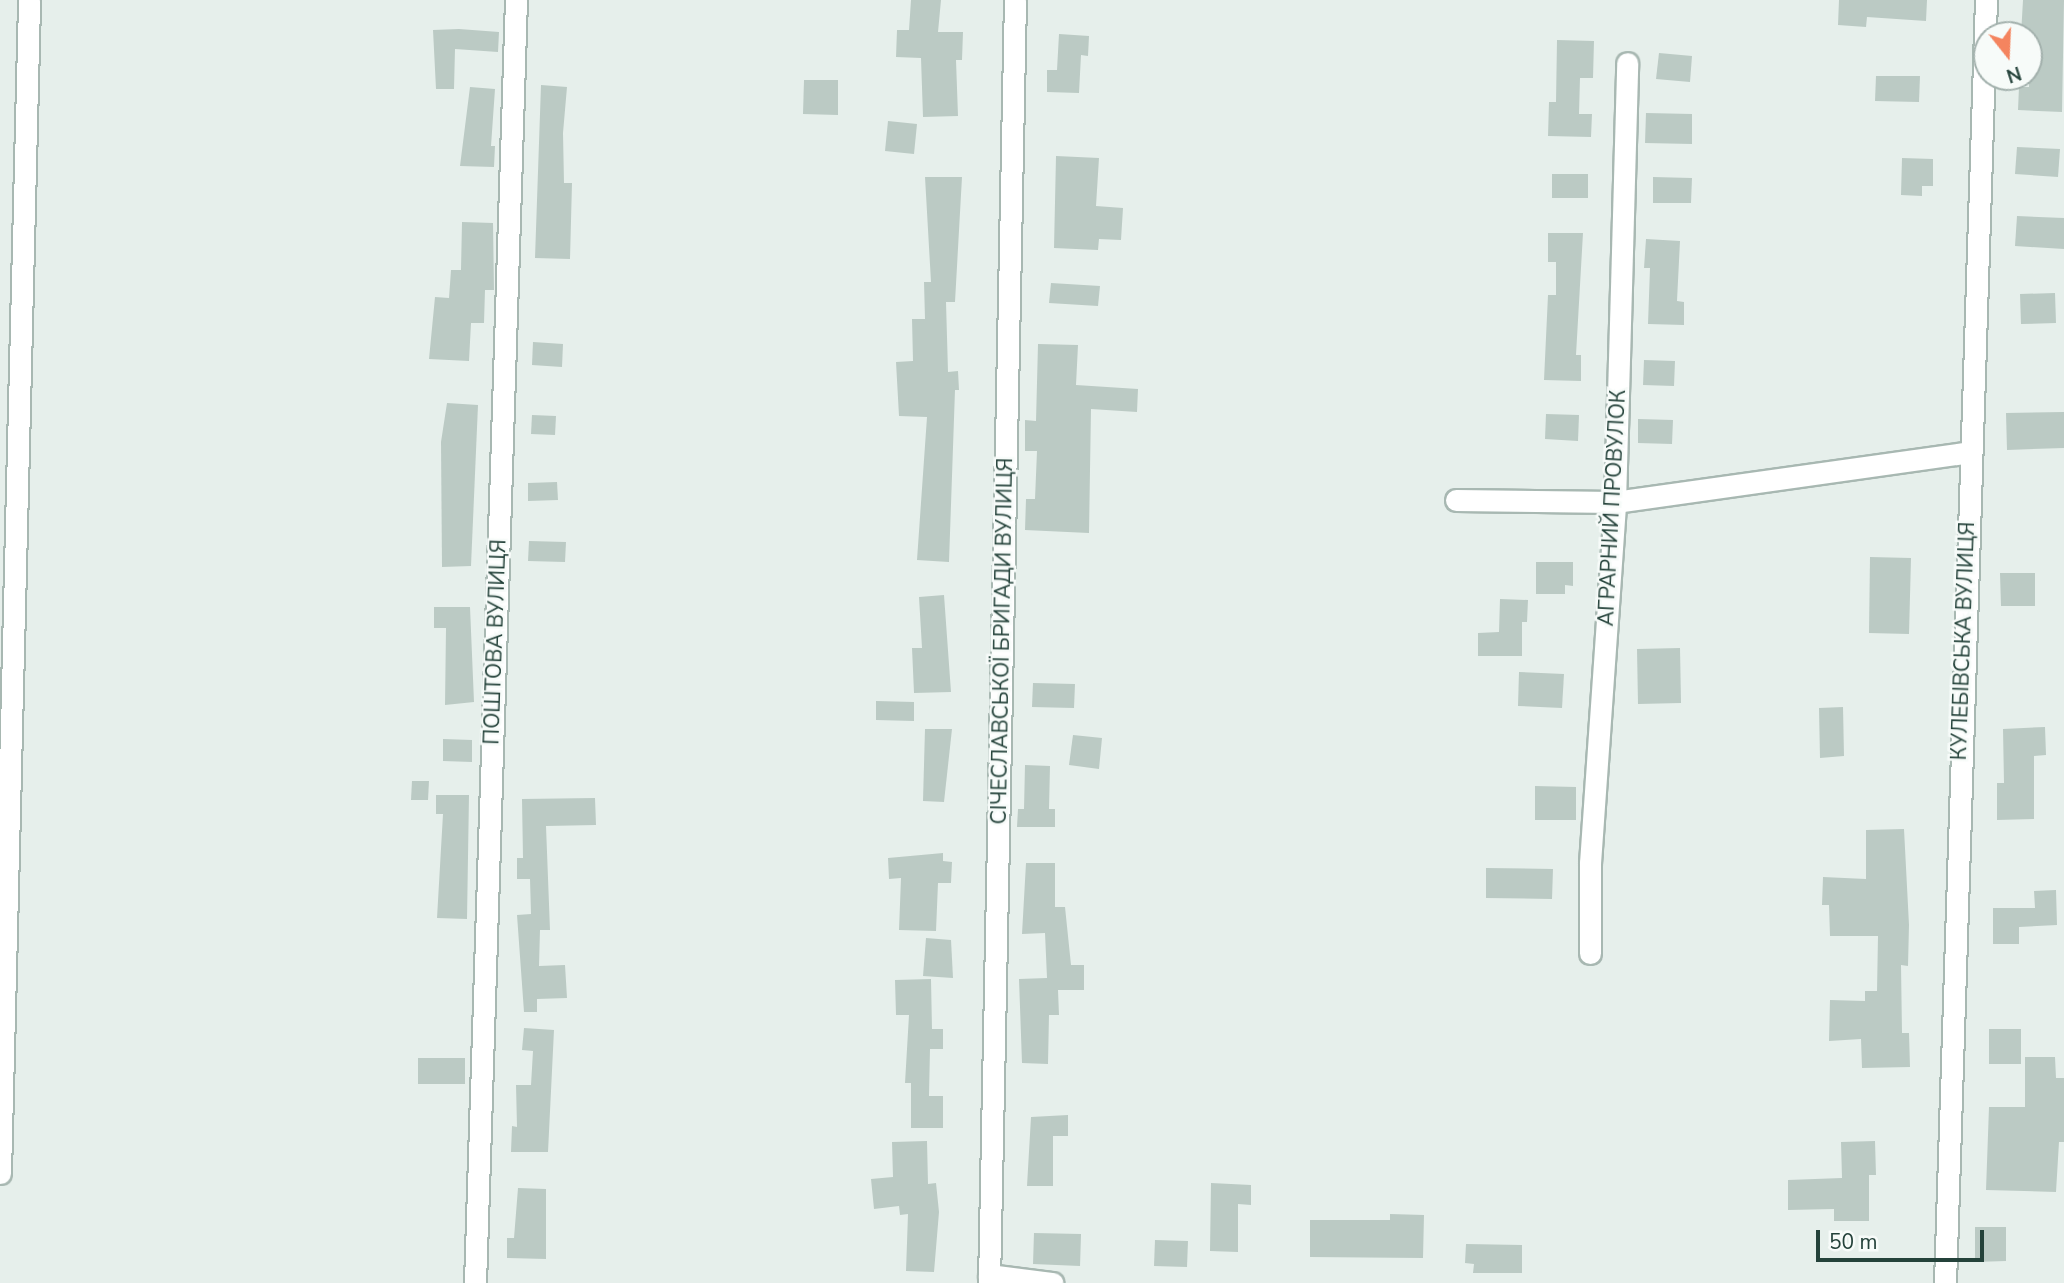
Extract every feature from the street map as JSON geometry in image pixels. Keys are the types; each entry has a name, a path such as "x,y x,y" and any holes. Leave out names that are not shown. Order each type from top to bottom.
{"street":[{"path":"0,1173 29,0"},
{"name":"ПОШТОВА ВУЛИЦЯ","path":"475,1283 516,0"},
{"name":"СІЧЕСЛАВСЬКОЇ БРИГАДИ ВУЛИЦЯ","path":"989,1279 1015,0"},
{"name":"КУЛЕБІВСЬКА ВУЛИЦЯ","path":"1945,1283 1969,452 1986,0"},
{"name":"АГРАРНИЙ ПРОВУЛОК","path":"1590,953 1590,863 1615,502 1627,63"},
{"path":"1455,500 1615,502 1969,452"},
{"path":"989,1279 1052,1283"}],"building":[{"path":"911,0 941,0 938,32 963,32 962,60 956,60 958,116 923,117 921,58 896,57 897,30 909,30"},
{"path":"1839,0 1927,0 1926,21 1867,17 1866,27 1838,25"},
{"path":"2023,0 2064,0 2062,112 2018,110 2019,91 2043,91 2043,21 2022,21"},
{"path":"433,30 499,32 498,52 455,49 454,89 436,89"},
{"path":"1059,34 1089,36 1088,56 1081,55 1079,93 1047,92 1047,70 1057,70"},
{"path":"1557,40 1594,41 1593,78 1580,78 1579,114 1592,114 1591,137 1548,136 1549,102 1556,102"},
{"path":"1659,53 1692,56 1690,82 1656,79"},
{"path":"1876,76 1920,76 1919,102 1875,101"},
{"path":"804,80 838,80 838,115 803,114"},
{"path":"541,85 567,87 563,133 564,183 572,183 570,259 535,258"},
{"path":"470,87 495,89 491,146 495,146 494,167 460,166"},
{"path":"1646,113 1692,114 1692,144 1645,143"},
{"path":"888,121 917,124 914,154 885,151"},
{"path":"2017,147 2060,149 2058,177 2015,174"},
{"path":"1056,156 1099,158 1096,206 1123,208 1121,240 1099,239 1098,250 1054,248"},
{"path":"1902,158 1933,159 1933,186 1922,186 1922,196 1901,195"},
{"path":"1552,174 1588,174 1588,198 1552,198"},
{"path":"925,177 962,177 955,302 946,302 948,372 958,371 959,390 955,390 949,562 917,560 927,417 899,416 896,362 913,361 912,319 925,319 924,282 931,282"},
{"path":"1653,177 1692,178 1691,203 1653,203"},
{"path":"2017,216 2064,218 2064,249 2015,246"},
{"path":"462,222 493,223 494,290 485,290 484,323 471,323 469,361 429,359 435,297 449,298 451,270 461,270"},
{"path":"1548,233 1583,233 1576,355 1581,355 1581,381 1544,380 1548,295 1556,295 1556,262 1548,262"},
{"path":"1646,239 1680,241 1677,301 1684,302 1684,325 1648,324 1650,268 1644,268"},
{"path":"1051,283 1100,286 1098,306 1049,303"},
{"path":"2055,293 2056,323 2021,324 2020,294"},
{"path":"533,342 563,344 562,367 532,365"},
{"path":"1038,344 1078,345 1076,385 1138,389 1137,412 1091,409 1089,533 1025,530 1026,499 1035,499 1037,451 1025,451 1025,420 1036,421"},
{"path":"1644,360 1675,361 1674,386 1643,385"},
{"path":"447,403 478,405 471,566 442,567 441,442"},
{"path":"2064,412 2064,448 2007,450 2006,413"},
{"path":"1546,414 1579,415 1578,441 1545,439"},
{"path":"532,415 556,416 555,435 531,434"},
{"path":"1638,419 1673,420 1672,444 1638,443"},
{"path":"557,482 558,500 528,501 528,483"},
{"path":"529,541 566,542 565,562 528,561"},
{"path":"1870,557 1911,558 1909,634 1869,633"},
{"path":"1536,562 1573,562 1573,586 1565,585 1565,594 1536,594"},
{"path":"2000,573 2035,573 2035,606 2001,606"},
{"path":"944,595 951,692 914,693 912,648 922,648 919,597"},
{"path":"1500,599 1528,600 1527,622 1522,622 1522,656 1478,656 1478,633 1499,632"},
{"path":"434,607 470,607 474,702 445,705 446,628 434,628"},
{"path":"1680,648 1681,703 1638,704 1637,649"},
{"path":"1519,672 1564,674 1562,708 1518,706"},
{"path":"1033,683 1075,684 1074,708 1032,707"},
{"path":"876,701 914,702 914,721 876,720"},
{"path":"1843,707 1844,756 1820,758 1819,708"},
{"path":"2045,727 2046,755 2034,756 2034,819 1997,820 1997,783 2004,783 2003,729"},
{"path":"925,729 952,729 944,802 923,801"},
{"path":"1073,735 1102,738 1099,769 1069,765"},
{"path":"443,739 472,740 472,762 443,761"},
{"path":"1025,765 1050,766 1049,809 1055,809 1055,827 1017,827 1018,809 1024,809"},
{"path":"412,781 429,781 428,800 411,800"},
{"path":"1535,786 1576,787 1576,820 1535,820"},
{"path":"436,795 469,795 467,919 437,918 443,814 436,814"},
{"path":"595,798 596,825 546,826 550,930 540,930 539,966 565,965 567,998 537,999 537,1012 524,1012 517,915 531,914 530,879 517,879 517,858 523,858 522,799"},
{"path":"1904,829 1909,925 1908,966 1901,965 1902,1033 1909,1033 1910,1067 1862,1068 1861,1039 1829,1041 1830,1000 1865,1001 1865,991 1877,991 1878,936 1830,936 1829,905 1822,905 1823,877 1866,879 1866,830"},
{"path":"943,853 943,861 952,862 951,883 938,883 936,931 899,930 901,878 889,879 888,858"},
{"path":"1026,863 1055,863 1055,907 1065,907 1071,965 1084,965 1084,990 1058,990 1059,1015 1049,1015 1048,1064 1022,1063 1019,979 1047,978 1045,933 1022,934"},
{"path":"1486,868 1553,869 1552,899 1486,898"},
{"path":"2056,890 2057,925 2019,927 2019,944 1993,944 1993,908 2035,908 2034,891"},
{"path":"926,938 951,940 953,978 923,976"},
{"path":"931,979 932,1029 943,1029 943,1049 930,1049 929,1096 943,1096 943,1128 911,1128 911,1083 905,1083 909,1015 896,1015 895,980"},
{"path":"524,1028 554,1030 548,1152 511,1152 512,1126 517,1127 516,1085 531,1085 533,1051 522,1050"},
{"path":"1989,1029 2021,1029 2021,1064 1989,1064"},
{"path":"2025,1057 2055,1057 2056,1078 2064,1078 2064,1142 2059,1142 2056,1192 1986,1190 1989,1107 2025,1107"},
{"path":"418,1058 465,1058 465,1084 418,1084"},
{"path":"1068,1115 1068,1136 1053,1136 1053,1186 1027,1186 1031,1117"},
{"path":"927,1141 928,1184 936,1183 939,1212 934,1272 906,1271 908,1214 900,1215 899,1206 874,1209 871,1179 893,1177 892,1142"},
{"path":"1875,1141 1876,1175 1869,1175 1869,1221 1834,1221 1834,1209 1788,1210 1788,1180 1842,1178 1841,1142"},
{"path":"1211,1183 1251,1185 1251,1205 1238,1204 1238,1252 1210,1251"},
{"path":"518,1188 546,1189 546,1259 507,1258 507,1238 514,1238"},
{"path":"1390,1214 1424,1215 1423,1258 1310,1257 1310,1220 1390,1220"},
{"path":"1975,1227 2006,1227 2006,1261 1975,1262"},
{"path":"1034,1233 1081,1234 1080,1266 1033,1264"},
{"path":"1155,1240 1188,1241 1187,1267 1154,1266"},
{"path":"1466,1244 1522,1245 1522,1273 1473,1273 1474,1264 1465,1263"}]}
